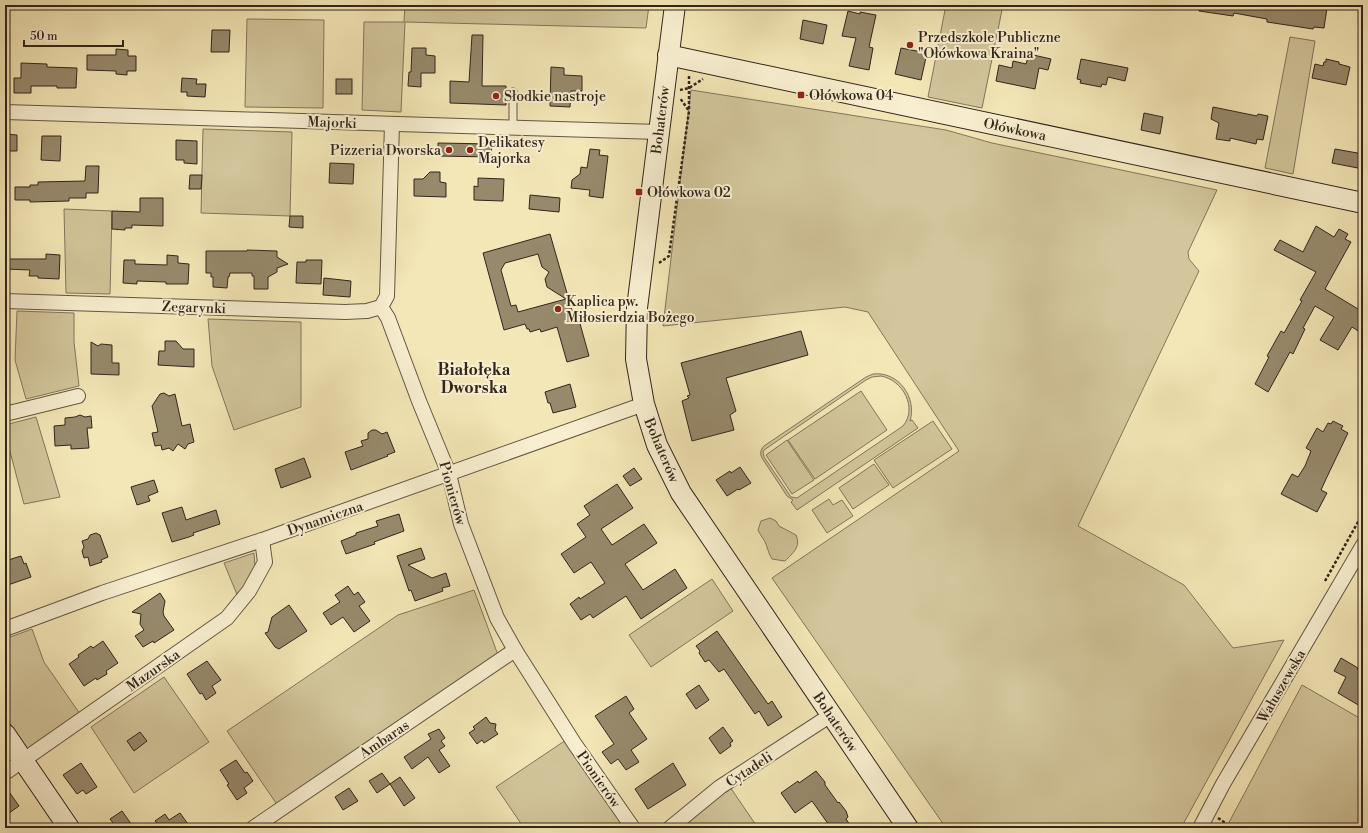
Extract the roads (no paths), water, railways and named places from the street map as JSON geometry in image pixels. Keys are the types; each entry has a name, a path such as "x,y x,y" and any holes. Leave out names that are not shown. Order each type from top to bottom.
{"street":[{"name":"Bohaterów","path":"674,5 637,308 636,359 644,404 657,445 681,493 908,828"},
{"name":"Ołówkowa","path":"668,55 1363,203"},
{"name":"Majorki","path":"5,112 659,132"},
{"path":"381,307 387,296 392,124"},
{"name":"Zegarynki","path":"5,301 345,312 367,311 381,307"},
{"name":"Pionierów","path":"381,307 388,318 419,401 449,474 464,532 497,618 515,650 574,743 633,828"},
{"path":"5,414 78,396"},
{"name":"Dynamiczna","path":"5,629 102,593 262,540 644,404"},
{"name":"Mazurska","path":"5,773 227,618 249,591 265,562 262,540"},
{"name":"Wałuszewska","path":"1200,828 1227,777 1363,545"},
{"name":"Ambaras","path":"252,828 515,650"},
{"name":"Cytadeli","path":"670,828 720,787 831,715"},
{"path":"5,734 69,828"}],"lane":[{"path":"513,92 513,127"}],"place":[{"name":"Przedszkole Publiczne \"Ołówkowa Kraina\"","path":"910,45"},
{"name":"Ołówkowa 04","path":"801,95"},
{"name":"Słodkie nastroje","path":"496,96"},
{"name":"Pizzeria Dworska","path":"449,150"},
{"name":"Delikatesy Majorka","path":"470,150"},
{"name":"Ołówkowa 02","path":"639,192"},
{"name":"Kaplica pw. Miłosierdzia Bożego","path":"558,309"}],"district":[{"name":"Białołęka Dworska","path":"474,378"}]}
